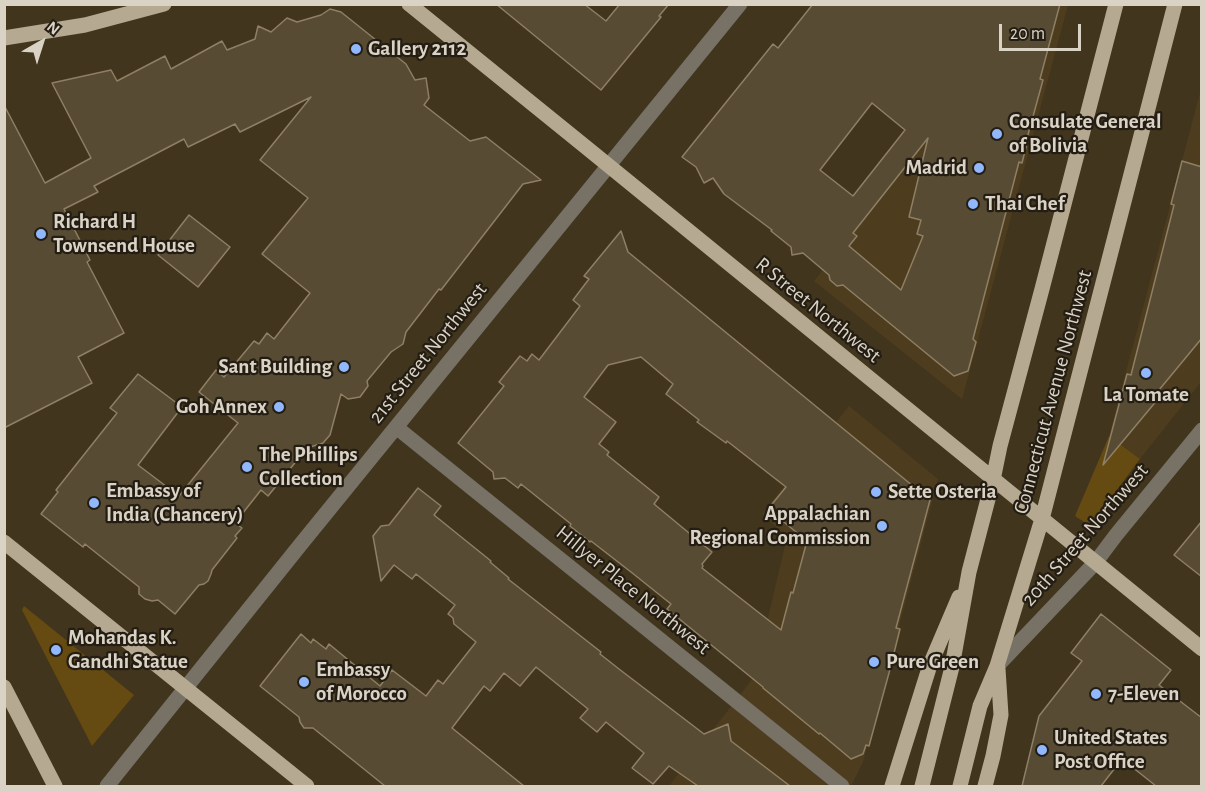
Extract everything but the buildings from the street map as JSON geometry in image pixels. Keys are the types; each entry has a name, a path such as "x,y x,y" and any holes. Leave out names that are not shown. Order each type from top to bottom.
{"main road":[{"path":"4,38 85,25 164,4"},
{"name":"R Street Northwest","path":"408,4 1202,648"},
{"name":"Connecticut Avenue Northwest","path":"922,786 952,667 969,572 1000,446 1116,4"},
{"name":"Connecticut Avenue Northwest","path":"960,786 980,706 997,666 1042,519 1175,4"},
{"path":"4,542 307,786"},
{"path":"892,786 930,665 969,572"},
{"path":"985,786 1001,715 997,666"},
{"path":"4,687 55,786"}],"street":[{"name":"21st Street Northwest","path":"107,786 740,4"},
{"name":"Hillyer Place Northwest","path":"396,427 842,786"},
{"name":"20th Street Northwest","path":"997,666 1095,563 1202,430"}],"shaded area":[{"path":"956,5 1068,5 962,399 814,281 899,174"},
{"path":"1201,89 1201,382 1140,459 1109,436"},
{"path":"849,406 938,479 863,762 851,786 669,786 754,677 787,537 762,514"},
{"path":"1109,436 1140,459 1090,526 1075,516"},
{"path":"24,606 134,695 92,746 22,610"}],"place":[{"name":"Gallery 2112","path":"356,49"},
{"name":"Consulate General of Bolivia","path":"997,134"},
{"name":"Madrid","path":"979,168"},
{"name":"Thai Chef","path":"973,204"},
{"name":"Richard H Townsend House","path":"41,234"},
{"name":"Sant Building","path":"344,367"},
{"name":"La Tomate","path":"1146,373"},
{"name":"Goh Annex","path":"279,407"},
{"name":"The Phillips Collection","path":"247,467"},
{"name":"Sette Osteria","path":"876,492"},
{"name":"Embassy of India (Chancery)","path":"94,503"},
{"name":"Appalachian Regional Commission","path":"882,526"},
{"name":"Mohandas K. Gandhi Statue","path":"56,650"},
{"name":"Pure Green","path":"874,662"},
{"name":"Embassy of Morocco","path":"304,682"},
{"name":"7-Eleven","path":"1096,694"},
{"name":"United States Post Office","path":"1042,750"}]}
